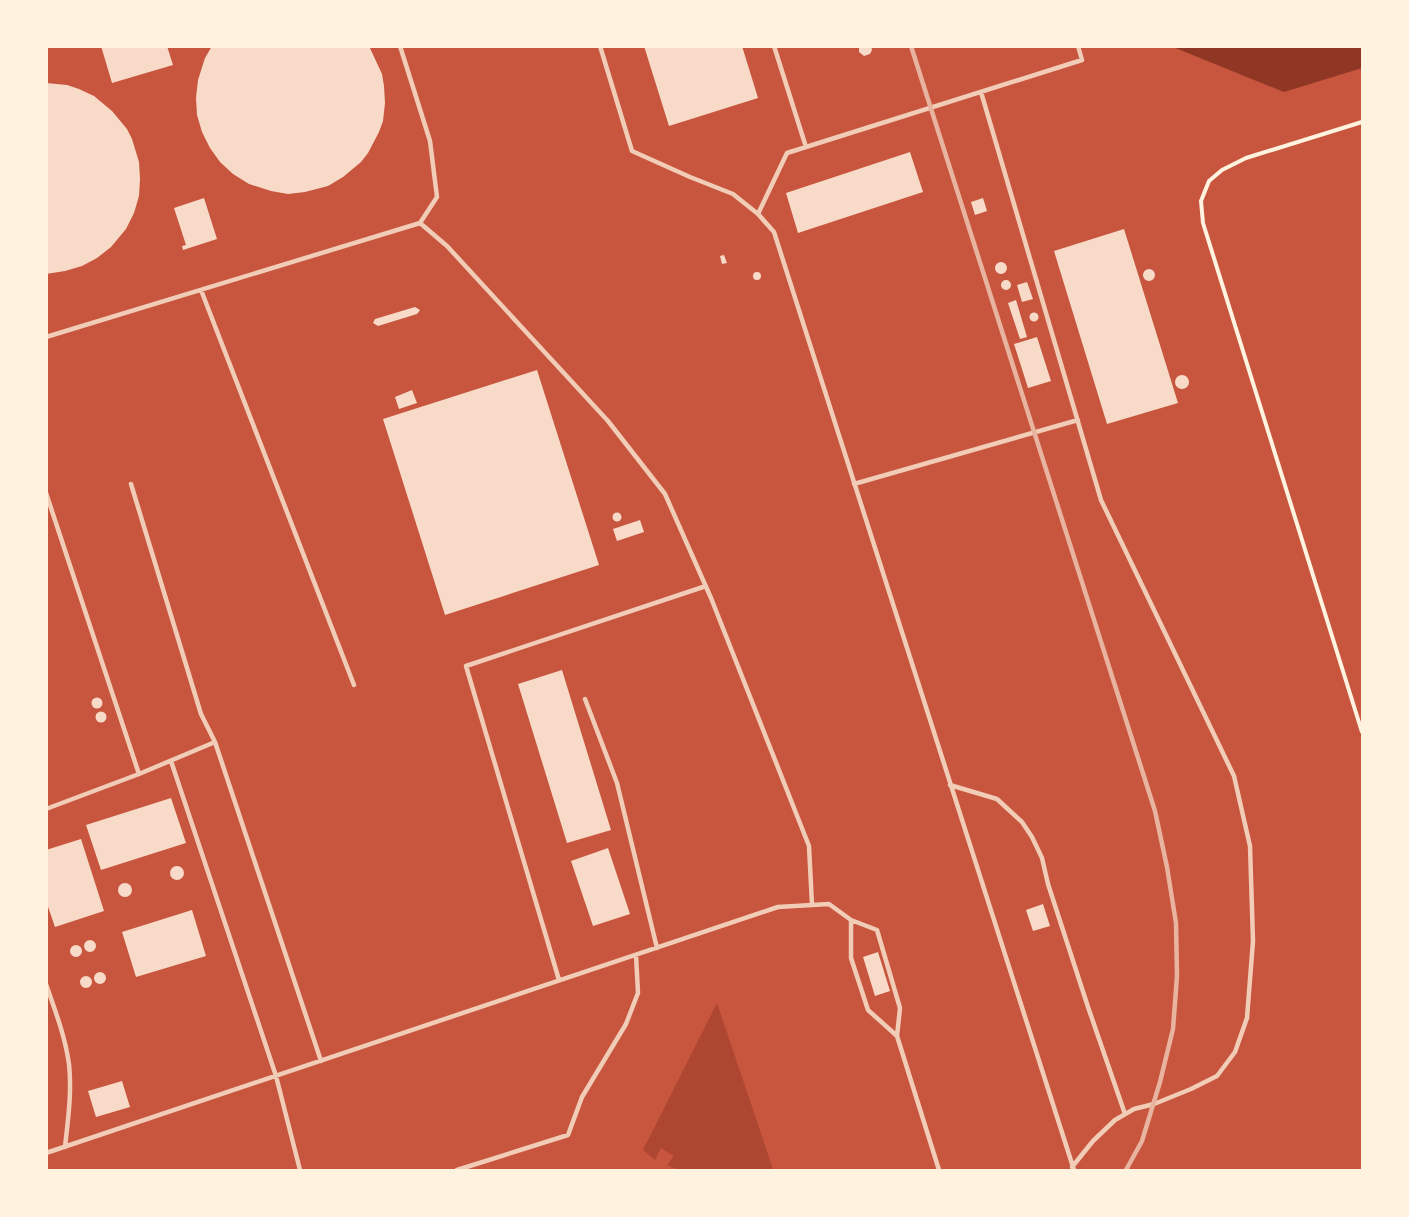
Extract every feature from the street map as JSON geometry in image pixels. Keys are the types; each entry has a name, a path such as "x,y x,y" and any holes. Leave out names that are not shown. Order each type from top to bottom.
{"lane":[{"path":"46,337 420,223 437,196 430,141 400,46"},
{"path":"600,46 632,151 733,194 758,214 774,232 1073,1168"},
{"path":"774,46 806,147"},
{"path":"758,214 787,153 1082,60 1078,46"},
{"path":"981,92 1101,500 1234,776 1250,846 1253,941 1247,1018 1235,1052 1217,1076 1154,1104 1134,1109 1115,1120 1093,1141 1073,1168"},
{"path":"420,223 447,246 608,421 665,494 706,586 809,846 812,905"},
{"path":"201,290 354,685"},
{"path":"855,484 1078,420"},
{"path":"131,484 201,714 215,742 321,1061"},
{"path":"46,493 139,774"},
{"path":"559,980 466,666 706,586"},
{"path":"585,699 617,783 657,948"},
{"path":"46,808 139,774 215,742"},
{"path":"171,761 276,1076 300,1170"},
{"path":"950,785 997,799 1022,822 1032,837 1042,858 1048,884 1084,996 1125,1114"},
{"path":"46,1153 778,907 829,904 851,920 877,930 900,1008 897,1036 939,1170"},
{"path":"851,920 851,958 868,1010 897,1036"},
{"path":"457,1170 568,1135 582,1097 626,1024 634,1004 638,993 636,954"},
{"path":"46,984 62,1030 69,1065 70,1103 65,1147"}],"path":[{"path":"1362,122 1246,158 1222,170 1209,181 1202,201 1203,222 1362,732"}],"shaded area":[{"path":"1173,47 1362,47 1362,68 1284,92"},
{"path":"717,1003 773,1169 678,1170 667,1165 674,1156 661,1148 655,1160 643,1150"}],"building":[{"path":"101,46 167,46 173,65 112,83"},
{"path":"212,46 369,46 382,74 385,103 383,121 368,153 343,177 328,186 305,192 288,194 271,191 249,184 233,174 210,148 197,115 198,80 205,58"},
{"path":"644,46 742,46 758,98 669,126"},
{"path":"859,46 871,46 870,54 864,56 859,52"},
{"path":"46,83 79,89 94,96 112,111 132,139 139,162 140,179 139,196 134,213 126,229 111,247 82,266 46,274"},
{"path":"910,152 923,192 798,233 786,193"},
{"path":"204,198 217,239 183,250 182,246 186,245 174,208"},
{"path":"983,198 987,211 975,215 971,202"},
{"path":"1124,229 1178,403 1107,424 1054,251"},
{"path":"724,255 727,263 722,264 720,256"},
{"path":"1003,262 1007,268 1003,274 999,274 995,266"},
{"path":"1151,269 1155,275 1151,281 1147,281 1143,273"},
{"path":"757,272 761,276 757,280 753,276"},
{"path":"1006,280 1010,281 1010,289 1006,290 1002,289 1001,285 1002,281"},
{"path":"1027,282 1033,299 1022,302 1017,285"},
{"path":"1016,300 1027,337 1020,339 1008,303"},
{"path":"415,307 420,310 417,314 378,326 373,323 375,319"},
{"path":"1034,312 1039,317 1034,322 1029,317"},
{"path":"1037,337 1051,381 1028,388 1014,344"},
{"path":"537,370 599,565 445,615 383,419"},
{"path":"1179,375 1185,375 1189,382 1185,389 1179,389 1175,385 1175,379"},
{"path":"412,390 417,403 399,409 395,397"},
{"path":"617,513 621,517 617,521 613,517"},
{"path":"640,520 644,532 617,541 613,529"},
{"path":"562,670 611,830 567,843 518,684"},
{"path":"97,698 101,699 101,707 97,708 93,707 92,703 93,699"},
{"path":"101,711 107,717 101,723 95,717"},
{"path":"171,798 186,843 101,870 86,825"},
{"path":"81,839 104,911 55,927 46,901 46,850"},
{"path":"608,848 630,914 593,926 571,861"},
{"path":"177,866 182,868 184,873 182,878 177,880 172,878 170,873 172,868"},
{"path":"122,883 128,883 132,890 128,897 122,897 118,893 118,887"},
{"path":"1043,904 1050,926 1033,931 1026,910"},
{"path":"192,910 206,956 136,977 122,932"},
{"path":"90,940 96,946 90,952 84,946"},
{"path":"78,945 82,951 78,957 74,957 70,949"},
{"path":"878,952 890,991 875,996 863,957"},
{"path":"102,972 106,978 102,984 98,984 94,976"},
{"path":"88,976 92,982 88,988 84,988 80,980"},
{"path":"122,1081 130,1107 96,1117 88,1091"}],"railway":[{"path":"911,46 1155,811 1167,867 1176,923 1177,976 1173,1029 1142,1141 1126,1170"}]}
